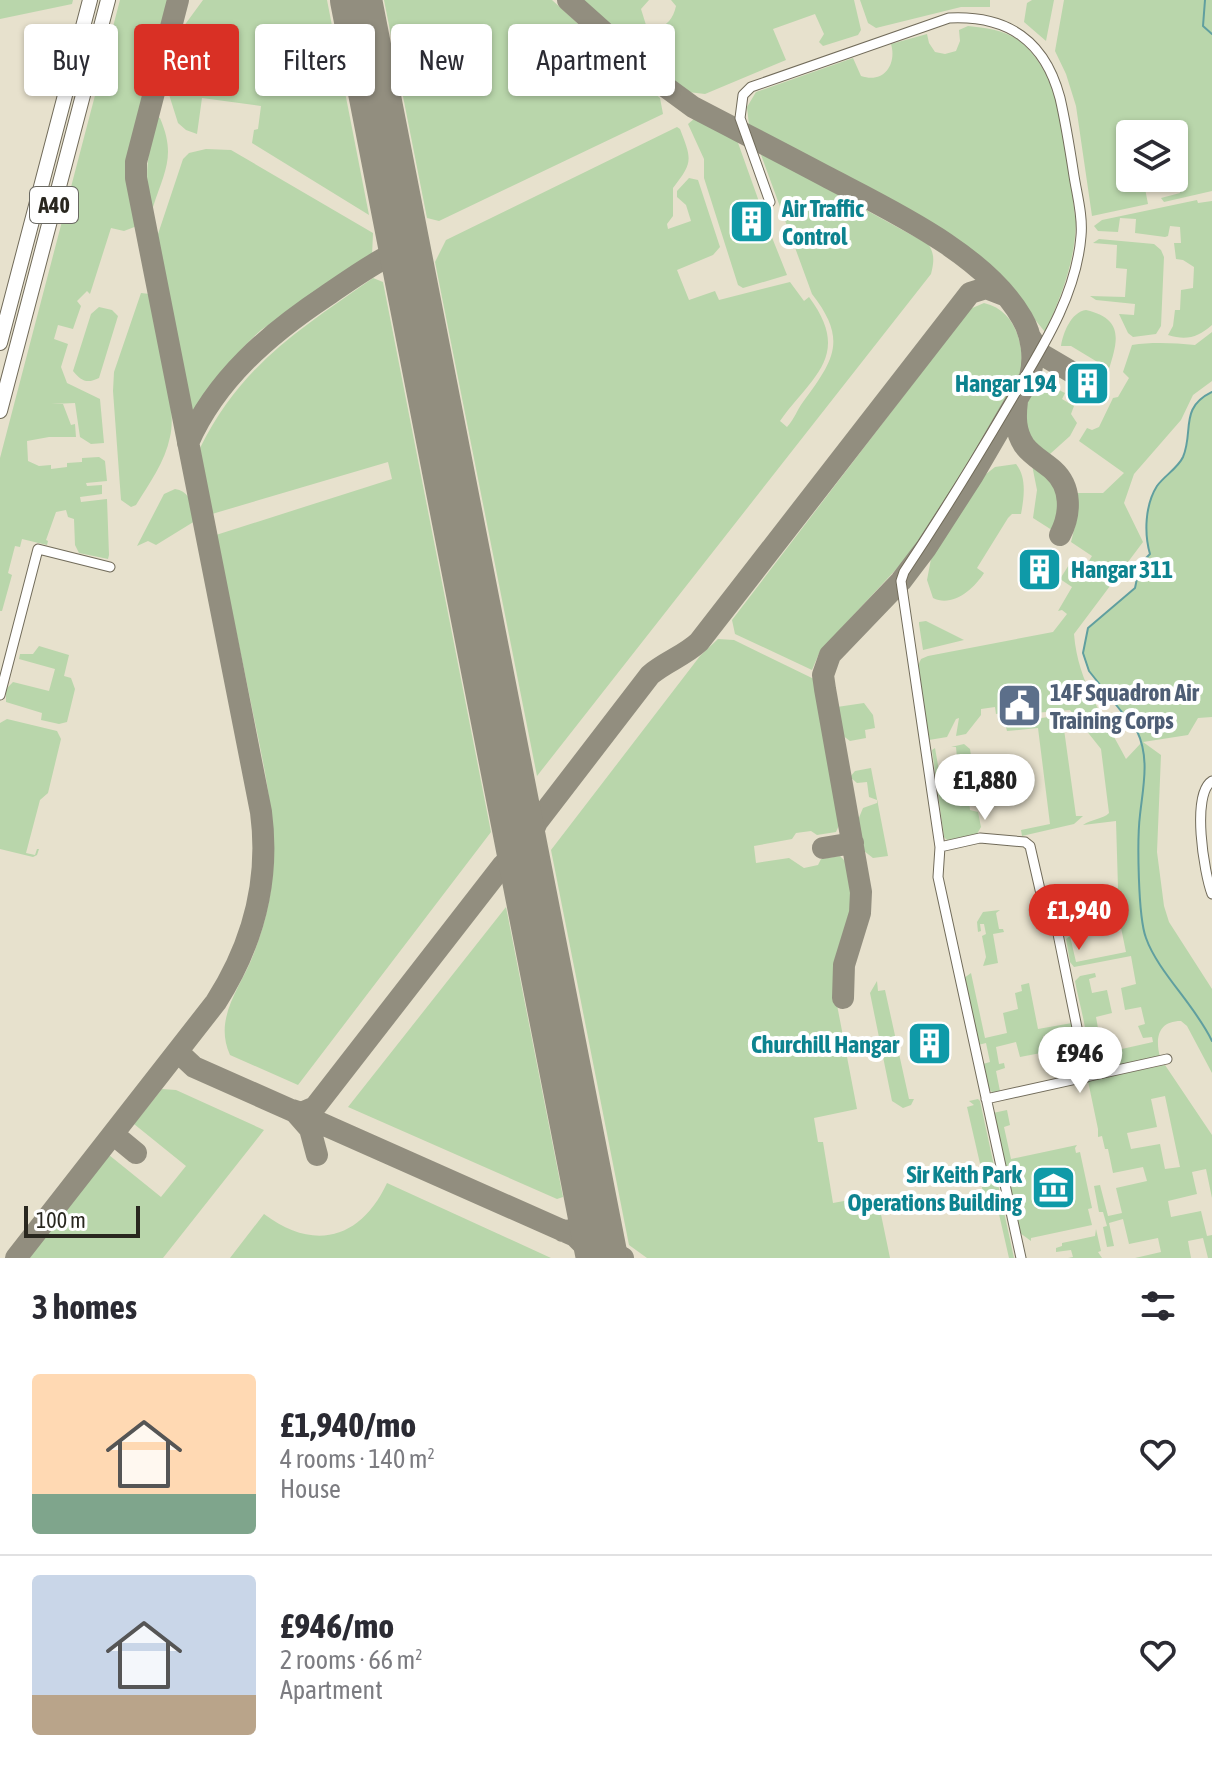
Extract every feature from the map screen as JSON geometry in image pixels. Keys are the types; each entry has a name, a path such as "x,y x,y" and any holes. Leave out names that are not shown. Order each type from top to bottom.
{"highway":[{"name":"A40","path":"0,343 90,0"},
{"name":"A40","path":"0,411 108,0"}],"street":[{"path":"770,202 740,118 743,95 751,87 949,18 983,19 1007,27 1036,47 1047,61 1065,120 1078,199 1081,235 1075,270 1067,297 1048,337 901,581 940,847 938,877 1021,1258"},
{"path":"0,695 38,549 110,567"},
{"path":"1212,781 1203,791 1202,816 1204,865 1212,894"},
{"path":"940,847 980,838 1021,841 1030,846 1041,894 1057,929 1087,1077"},
{"path":"986,1099 1167,1059"}],"green space":[{"path":"0,0 73,0 72,4 0,19"},
{"path":"120,0 170,0 164,24 134,24 134,96 145,96 130,155 129,188 137,226 124,231 111,228 90,294 87,291 77,301 81,306 73,329 58,325 54,339 68,344 61,367 67,383 100,399 104,443 91,444 80,437 75,403 51,404 63,404 71,425 75,424 76,437 27,441 28,461 39,466 51,465 51,469 67,467 67,463 82,462 82,458 99,457 105,461 107,481 86,483 87,486 102,485 102,494 80,497 81,502 107,499 109,555 108,559 79,553 75,545 74,519 68,517 66,510 56,512 47,545 22,539 20,547 15,546 8,573 12,575 0,611 0,458 95,96 118,96 118,24 114,24"},
{"path":"203,0 327,0 332,24 255,24 255,96 346,96 369,215 252,143 254,130 258,129 261,106 202,98 197,134 178,123 169,96 239,96 239,24 185,24"},
{"path":"384,0 552,0 578,24 508,24 508,96 658,96 663,114 439,221 427,218 403,96 492,96 492,24 391,24 391,35"},
{"path":"581,0 649,0 641,9 646,24 608,24"},
{"path":"671,0 854,0 861,30 858,35 823,46 819,42 824,34 815,14 773,29 786,60 705,94 688,92 675,84 675,24 666,24 676,6"},
{"path":"860,0 990,0 990,7 961,7 876,28 868,23"},
{"path":"1032,0 1054,0 1046,41 1024,22 1027,3"},
{"path":"1064,0 1212,0 1212,191 1164,202 1161,198 1188,192 1188,120 1116,120 1116,192 1146,192 1148,204 1092,216 1076,106 1055,51"},
{"path":"968,26 1002,32 1021,42 1036,58 1057,101 1076,222 1066,279 1045,332 1000,276 930,223 749,125 747,107 756,92 853,58 861,76 876,77 890,65 891,44 927,34 935,52 945,54 956,51 960,41 959,30"},
{"path":"157,117 165,131 168,153 161,183 150,208 148,162"},
{"path":"695,118 737,140 762,210 739,218 744,233 755,241 765,238 764,232 769,230 787,275 743,288 738,285 704,178 704,159 688,124"},
{"path":"677,127 684,139 688,160 673,188 673,216 667,224 668,229 691,221 686,205 677,197 677,191 689,178 698,180 720,247 713,255 677,270 689,300 715,291 719,300 790,282 804,301 809,297 822,317 827,335 823,365 780,421 787,427 823,374 833,350 833,337 830,324 812,294 760,152 928,244 933,255 932,270 537,776 435,262 446,240"},
{"path":"206,149 231,150 373,233 372,256 261,330 241,349 192,415 156,240 183,159 189,153"},
{"path":"1197,200 1198,203 1212,201 1212,325 1197,335 1181,338 1168,335 1175,310 1180,310 1181,290 1193,288 1194,267 1176,259 1174,243 1181,243 1180,227 1170,226 1165,237 1135,233 1136,219 1120,218 1118,232 1098,231 1094,226 1102,220"},
{"path":"1099,239 1154,244 1161,250 1164,257 1161,326 1156,334 1133,337 1128,333 1119,314 1134,315 1135,304 1096,300 1090,296 1125,297 1127,269 1116,268 1117,245 1093,243"},
{"path":"373,278 383,282 491,832 298,1085 230,1055 226,1041 227,1015 254,953 266,913 271,888 273,842 265,775 216,535 392,479 388,462 212,514 200,448 234,393 274,351"},
{"path":"141,293 150,294 169,387 172,423 168,446 160,464 136,505 131,507 121,500 113,391 114,372"},
{"path":"984,303 1003,313 1016,330 1021,351 1021,374 915,549 820,651 812,670 735,634 732,620 970,309"},
{"path":"99,307 112,310 118,316 99,378 88,381 73,371 91,314"},
{"path":"1086,310 1107,319 1115,332 1115,349 1109,369 1071,346 1061,346 1072,319"},
{"path":"1212,332 1212,381 1193,395 1181,420 1134,474 1124,503 1143,542 1074,634 1086,684 1126,759 1142,742 1137,731 1089,671 1083,653 1088,628 1135,588 1140,564 1150,554 1147,519 1153,494 1183,457 1195,405 1212,392 1212,717 1198,718 1188,735 1143,742 1161,755 1157,852 1164,906 1169,922 1212,989 1212,1073 1187,1026 1181,1021 1167,1024 1160,1032 1160,1057 1100,1069 1091,1064 1090,1058 1153,1042 1152,1037 1143,1038 1138,1026 1145,1024 1141,1007 1125,1010 1121,988 1136,984 1131,956 1074,967 1070,962 1066,939 1070,936 1076,962 1126,952 1113,889 1118,888 1116,821 1083,825 1109,813 1101,749 1070,710 1034,713 1032,698 1004,702 1005,714 1024,711 1025,715 1004,717 1004,713 996,714 995,707 981,709 981,715 966,734 956,736 959,718 947,737 929,740 917,668 921,659 928,656 1053,632 1067,614 1058,611 1072,587 1060,579 1072,560 1085,567 1092,556 1071,542 1078,514 1077,493 1103,493 1124,473 1079,441 1087,428 1092,430 1099,427 1113,398 1118,397 1129,378 1123,372 1132,345 1195,345"},
{"path":"1047,378 1049,385 1065,393 1062,399 1074,406 1071,414 1077,423 1070,436 1050,454 1038,447 1029,436 1025,415 1032,393 1041,379"},
{"path":"1016,464 1023,481 1021,514 1012,514 1008,518 977,568 984,573 974,585 955,599 933,598 927,580 931,559 981,478 995,467"},
{"path":"1032,465 1048,478 1057,494 1060,512 1055,532 1033,518 1037,490"},
{"path":"175,489 188,496 195,521 156,545 148,541 137,546 164,494"},
{"path":"926,621 964,640 923,650 919,622"},
{"path":"718,639 734,640 814,679 840,823 836,832 817,835 811,831 796,833 792,839 754,846 756,863 789,858 804,868 818,865 821,859 840,856 847,863 852,888 851,912 833,984 857,1109 814,1118 818,1142 823,1142 833,1203 877,1195 890,1258 647,1258 629,1245 551,850 700,656"},
{"path":"39,646 69,655 64,676 71,678 75,689 67,722 59,724 41,720 42,713 6,702 6,689 13,682 49,691 55,669 19,659 20,654 33,654"},
{"path":"864,703 873,715 875,728 865,730 866,738 850,741 842,735 837,707"},
{"path":"1063,715 1070,721 1063,722 1076,816 1083,816 1074,824 1022,836 1021,830 1050,824 1038,728 1007,731 1005,723"},
{"path":"7,719 57,731 61,739 48,793 40,800 26,853 35,855 39,849 37,855 33,857 0,849 0,723"},
{"path":"964,744 970,749 973,769 966,774 967,785 963,786 965,801 969,801 970,810 978,812 981,827 977,834 947,840 944,837 932,750 935,748 939,771 958,769 956,747 951,747"},
{"path":"871,768 888,856 873,858 864,851 858,820 863,808 877,803 877,800 869,797 867,782 857,783 850,777 855,771"},
{"path":"506,907 563,1197 557,1199 348,1107"},
{"path":"1000,910 996,913 999,929 1004,932 993,934 998,963 983,966 986,957 982,936 986,934 984,924 980,924 981,931 978,932 977,922 983,912"},
{"path":"971,973 985,1038 1007,1033 1003,1013 1018,1009 1015,993 1022,991 1021,985 1029,983 1038,1029 1072,1023 1076,1045 1070,1048 1065,1031 1043,1036 1046,1052 1020,1057 1016,1042 996,1047 999,1064 1004,1063 1005,1068 996,1071 1000,1091 993,1093 987,1087 983,1064 990,1062 986,1043 978,1045 964,978"},
{"path":"1095,973 1096,977 1089,979 1092,993 1107,990 1112,1013 1096,1017 1099,1034 1110,1032 1109,1046 1093,1049 1087,1045 1075,981 1080,976"},
{"path":"877,981 878,991 885,990 909,1099 914,1099 911,1105 903,1108 892,1101 870,993"},
{"path":"1165,1065 1212,1135 1212,1198 1206,1169 1192,1172 1197,1194 1168,1201 1171,1217 1201,1211 1207,1236 1212,1235 1212,1258 1208,1258 1203,1238 1188,1241 1191,1258 1135,1258 1161,1252 1158,1238 1129,1244 1123,1219 1109,1223 1114,1246 1107,1247 1103,1227 1107,1226 1103,1212 1099,1212 1094,1186 1100,1185 1108,1216 1122,1213 1116,1188 1147,1181 1143,1167 1113,1173 1108,1149 1105,1149 1102,1136 1098,1137 1088,1081","holes":["1165,1096 1180,1167 1165,1169 1160,1144 1131,1149 1127,1133 1157,1127 1151,1099"]},
{"path":"162,1089 176,1090 264,1130 163,1258 29,1258 109,1155 161,1197 186,1166 134,1124"},
{"path":"978,1099 1014,1258 1009,1258 996,1201 985,1202 981,1183 984,1181 967,1107 974,1105 969,1101"},
{"path":"1007,1110 1010,1125 1004,1127 1011,1159 1077,1145 1076,1153 1080,1152 1092,1208 1088,1209 1092,1225 1031,1238 1031,1241 1020,1233 993,1113"},
{"path":"387,1183 551,1258 230,1258 264,1214 301,1233 318,1236 334,1234 364,1217"},
{"path":"1096,1229 1101,1251 1098,1252 1102,1258 1068,1258 1073,1257 1071,1250 1056,1252 1062,1243 1095,1236"}],"waterway":[{"path":"1205,0 1203,26 1212,34"},
{"path":"1212,392 1195,405 1183,457 1153,494 1147,519 1150,554 1140,564 1135,588 1088,628 1083,653 1089,671 1137,731 1141,741 1144,773 1138,859 1141,913 1146,938 1159,963 1212,1041"}],"taxiway":[{"path":"16,1258 216,1002 249,934 260,887 263,862 261,812 136,178 136,162 178,0"},
{"path":"568,0 663,85 693,107 881,205 962,255 1006,295 1022,318 1030,339 1030,377 973,475 901,581 830,655 823,675 861,892 860,913 844,965 843,998"},
{"path":"188,443 213,398 229,378 284,326 383,259 400,264 411,277"},
{"path":"530,890 528,855 537,822 650,675 699,642 970,293 986,288 1004,295"},
{"path":"1030,337 1041,354 1075,374"},
{"path":"1017,401 1016,424 1021,440 1064,484 1068,510 1060,535"},
{"path":"510,856 517,837 515,817"},
{"path":"823,848 853,843"},
{"path":"292,1110 301,1113 315,1107 503,865 519,865 527,876"},
{"path":"178,1052 194,1067 575,1236 597,1258"},
{"path":"296,1113 310,1129 317,1155"},
{"path":"113,1134 136,1153"},
{"path":"563,1231 583,1225 589,1214 589,1193"},
{"path":"596,1231 606,1249 623,1258"}],"runway":[{"path":"356,0 602,1258"}],"place":[{"name":"Air Traffic Control","path":"751,222"},
{"name":"Hangar 194","path":"1088,383"},
{"name":"Hangar 311","path":"1040,569"},
{"name":"14F Squadron Air Training Corps","path":"1019,706"},
{"name":"Churchill Hangar","path":"930,1044"},
{"name":"Sir Keith Park Operations Building","path":"1053,1188"}]}
